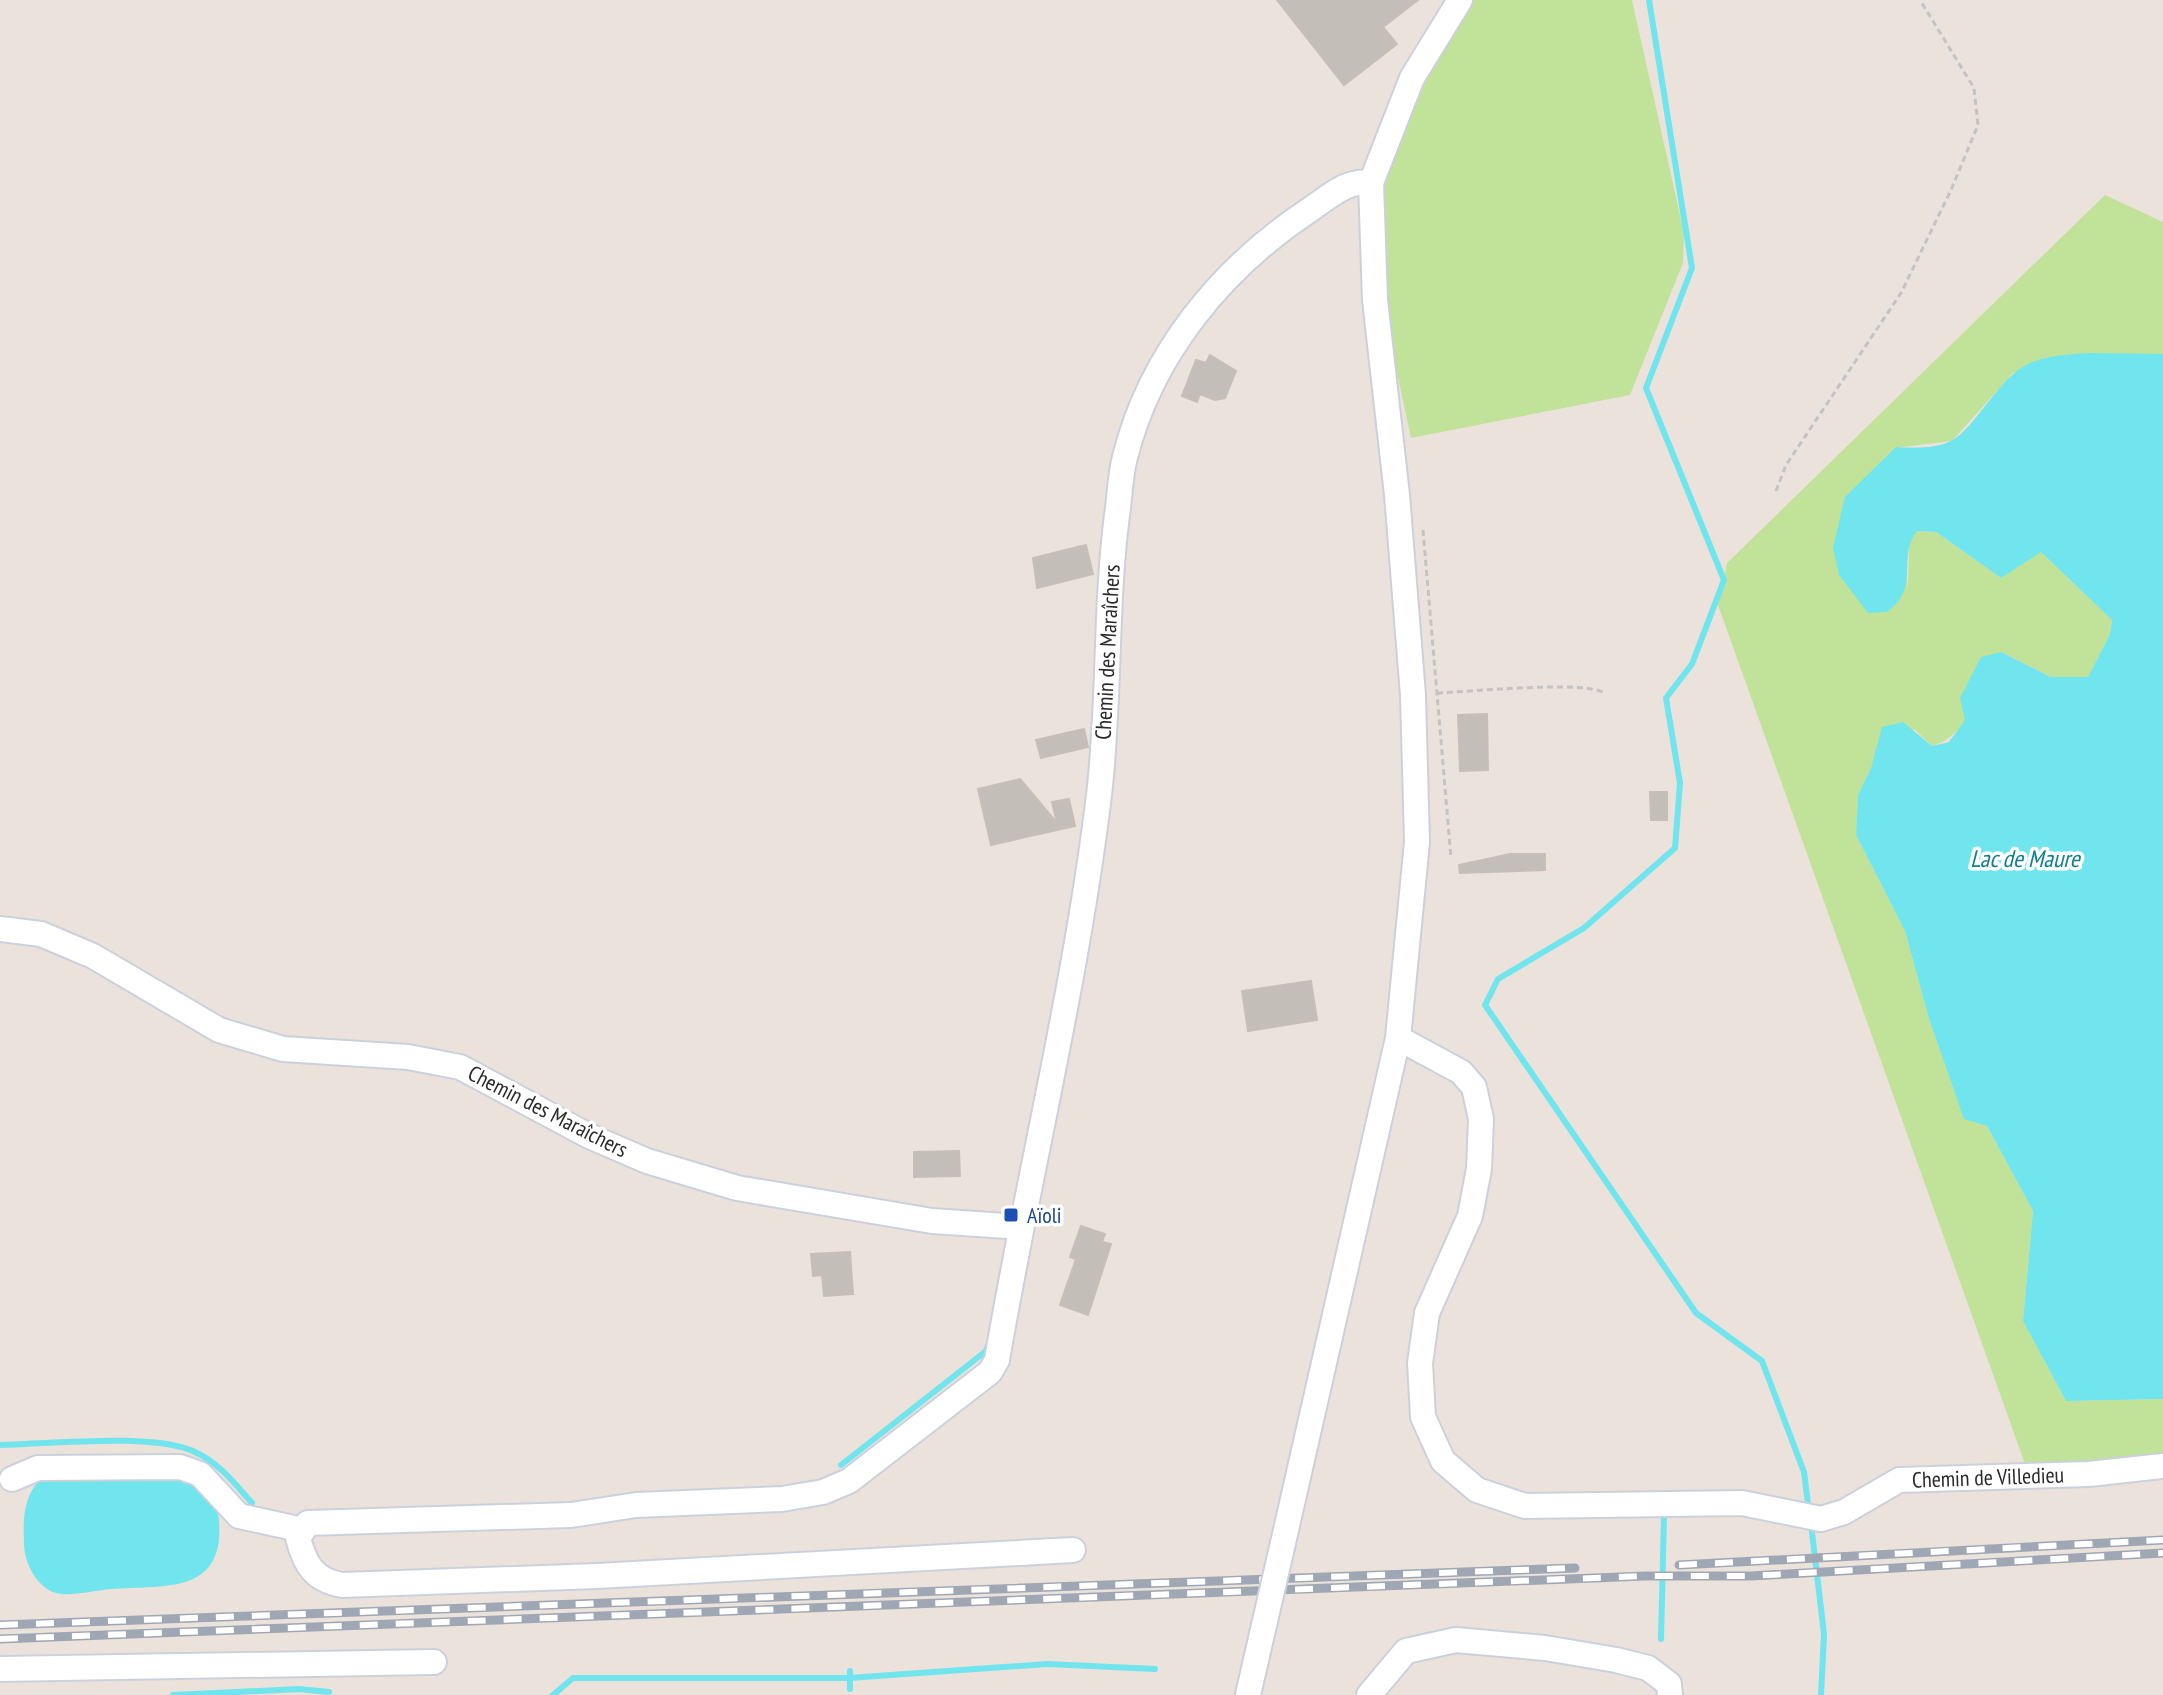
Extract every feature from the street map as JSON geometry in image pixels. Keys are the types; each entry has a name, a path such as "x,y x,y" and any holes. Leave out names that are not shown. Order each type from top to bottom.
{"street":[{"path":"1248,1695 1398,1038 1417,842 1413,695 1397,495 1375,300 1371,183 1412,78 1460,0"},
{"name":"Chemin des Maraîchers","path":"303,1530 308,1523 571,1515 636,1505 782,1499 823,1492 849,1481 990,1372 997,1360 1021,1227 1048,1104 1099,792 1112,560 1125,458 1144,403 1184,328 1224,278 1286,226 1349,184 1371,183"},
{"name":"Chemin des Maraîchers","path":"0,929 41,934 93,956 219,1030 283,1049 408,1057 460,1067 603,1142 647,1161 737,1188 932,1221 1021,1227"},
{"name":"Chemin de Villedieu","path":"1398,1038 1461,1072 1474,1087 1481,1119 1479,1169 1470,1216 1427,1313 1420,1363 1423,1417 1443,1461 1477,1490 1525,1506 1742,1503 1812,1518 1844,1512 1899,1480 2089,1474 2163,1466"},
{"path":"12,1479 38,1468 180,1467 200,1474 239,1516 303,1530 298,1538 305,1565 325,1582 342,1585 597,1576 1073,1550"},
{"path":"1369,1695 1406,1651 1456,1640 1545,1648 1627,1662 1648,1668 1669,1684 1670,1695"},
{"path":"0,1669 434,1662"}],"path":[{"path":"1776,491 1786,465 1901,293 1951,190 1978,125 1974,88 1920,0"},
{"path":"1437,693 1562,687 1598,688 1604,693"}],"green space":[{"path":"1473,0 1632,0 1684,233 1683,263 1630,395 1411,438 1380,294 1378,186 1393,139"},
{"path":"2105,195 2163,222 2163,354 2063,355 2013,373 1952,441 1895,448 1908,589 1909,542 1916,531 1936,532 2001,578 2040,551 2112,620 2110,634 2088,677 2051,677 2001,652 1974,708 1945,741 1932,746 1915,730 1883,727 1871,768 1858,795 1856,835 1905,931 1929,1019 1964,1118 1987,1126 2033,1211 2023,1321 2066,1401 2163,1399 2163,1460 2029,1475 1718,605 1727,563"}],"water":[{"name":"Lac de Maure","path":"2163,354 2163,1399 2066,1401 2023,1321 2033,1211 1987,1126 1964,1119 1929,1019 1905,931 1856,835 1858,795 1871,768 1882,727 1903,722 1932,746 1949,742 1965,720 1960,698 1981,657 2001,652 2051,677 2088,677 2110,634 2112,620 2041,552 2001,578 1936,532 1917,531 1908,552 1904,593 1887,612 1868,613 1839,575 1833,548 1845,497 1896,447 1945,444 1970,425 2008,379 2030,363 2061,355"},
{"path":"178,1474 206,1490 218,1511 218,1544 212,1562 202,1574 170,1585 68,1594 49,1590 37,1580 27,1559 24,1525 31,1492 42,1477"}],"building":[{"path":"1277,0 1418,0 1383,27 1397,44 1344,85"},
{"path":"1210,355 1236,371 1225,398 1215,400 1200,394 1197,402 1182,396 1196,360 1206,363"},
{"path":"1086,545 1093,574 1037,588 1033,558"},
{"path":"1487,714 1488,770 1460,771 1458,715"},
{"path":"1084,729 1088,747 1041,758 1036,740"},
{"path":"1020,779 1057,823 1052,802 1069,799 1075,826 991,845 978,789"},
{"path":"1650,792 1667,792 1667,820 1651,820"},
{"path":"1510,854 1545,854 1545,870 1460,873 1459,865"},
{"path":"1311,981 1317,1020 1248,1031 1242,991"},
{"path":"959,1151 960,1176 914,1177 914,1152"},
{"path":"1081,1226 1105,1234 1102,1242 1111,1244 1088,1315 1060,1305 1076,1259 1070,1257"},
{"path":"850,1252 853,1294 824,1296 822,1275 813,1276 811,1254"}],"waterway":[{"path":"1649,0 1692,268 1646,388 1724,580 1692,664 1666,698 1680,783 1675,848 1584,928 1498,979 1485,1005 1696,1313 1762,1361 1804,1472 1809,1512"},
{"path":"841,1465 986,1351 989,1343"},
{"path":"0,1445 130,1441 179,1447 213,1463 252,1503"},
{"path":"1661,1639 1664,1517"},
{"path":"1811,1524 1824,1634 1821,1695"},
{"path":"553,1695 573,1678 849,1678 1047,1664 1155,1669"},
{"path":"850,1671 850,1689"},
{"path":"173,1695 299,1689 329,1692"}],"railway":[{"path":"1679,1565 2163,1540"},
{"path":"0,1639 1645,1576 1751,1576 2163,1553"},
{"path":"0,1625 1575,1568"}],"place":[{"name":"Aïoli","path":"1011,1215"}]}
